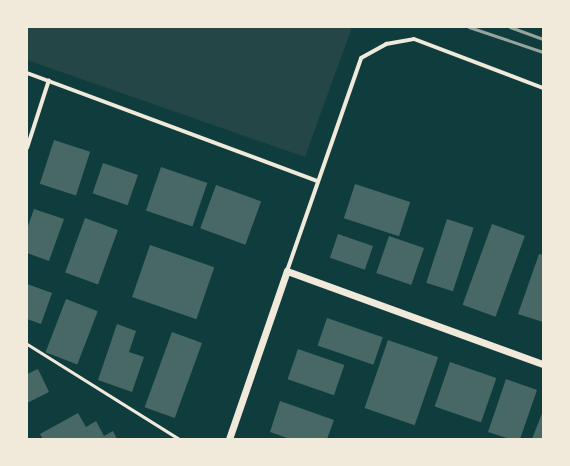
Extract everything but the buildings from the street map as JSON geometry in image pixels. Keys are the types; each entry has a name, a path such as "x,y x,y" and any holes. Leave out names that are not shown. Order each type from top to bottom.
{"street":[{"path":"229,439 361,58 386,44 414,39 543,88"},
{"path":"27,73 318,181"},
{"path":"27,148 49,80"},
{"path":"287,271 543,364"}],"lane":[{"path":"27,344 178,439"}],"shaded area":[{"path":"27,27 352,27 305,157 27,60"}],"railway":[{"path":"469,27 543,52"},
{"path":"510,27 543,39"}]}
